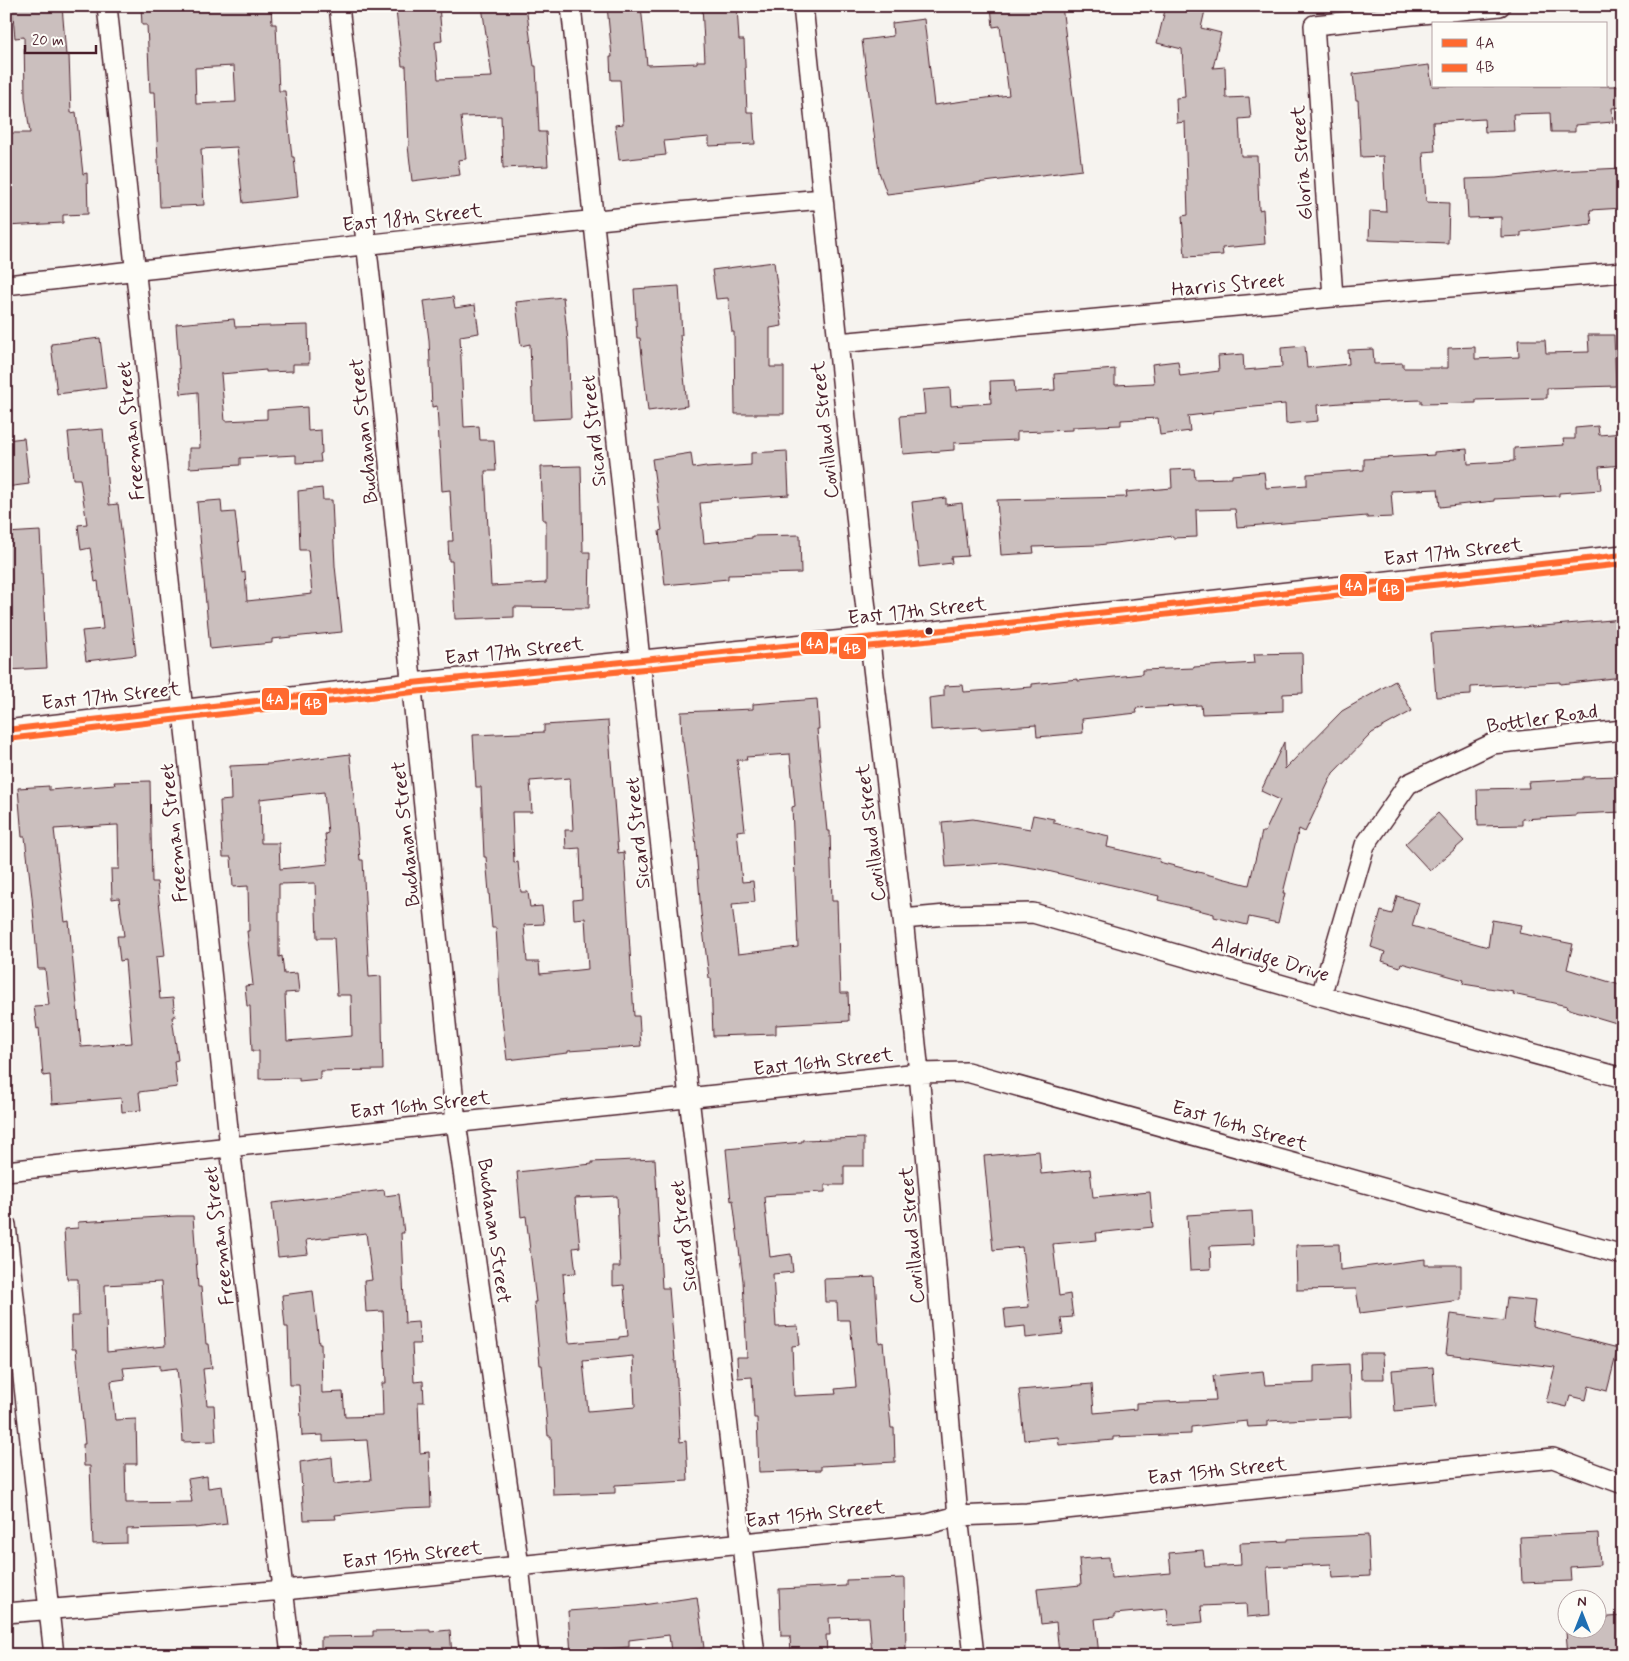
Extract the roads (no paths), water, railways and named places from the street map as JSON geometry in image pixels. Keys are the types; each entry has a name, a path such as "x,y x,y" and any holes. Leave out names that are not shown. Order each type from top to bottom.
{"street":[{"name":"Freeman Street","path":"107,6 230,1147 291,1655"},
{"name":"Buchanan Street","path":"339,6 412,683 456,1122 519,1566 529,1655"},
{"name":"Sicard Street","path":"571,6 640,660 689,1098 755,1655"},
{"name":"Covillaud Street","path":"803,6 869,637 903,919 919,1073 958,1516 974,1655"},
{"name":"Gloria Street","path":"1333,297 1314,25 1500,6"},
{"name":"East 18th Street","path":"6,285 365,245 823,199"},
{"name":"Harris Street","path":"838,343 1623,272"},
{"name":"East 17th Street","path":"6,730 412,683 869,637 1623,556"},
{"name":"Bottler Road","path":"1321,996 1365,845 1408,784 1492,744 1623,730"},
{"name":"Aldridge Drive","path":"903,919 946,915 1033,913 1321,996 1623,1078"},
{"name":"East 16th Street","path":"6,1170 919,1073 967,1072 1623,1255"},
{"path":"6,1225 54,1655"},
{"name":"East 15th Street","path":"6,1613 284,1590 928,1524 958,1516 1027,1513 1553,1458 1623,1484"}]}
